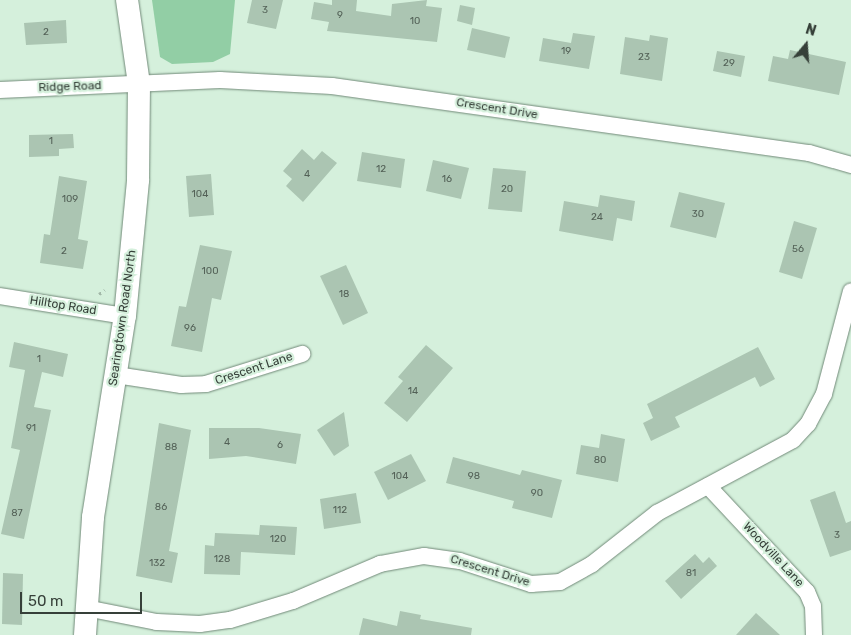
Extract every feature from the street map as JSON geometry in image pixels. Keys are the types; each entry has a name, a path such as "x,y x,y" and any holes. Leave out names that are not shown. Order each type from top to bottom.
{"main road":[{"name":"Searingtown Road North","path":"85,635 93,517 125,316 138,180 139,84 128,0"}],"street":[{"name":"Crescent Drive","path":"139,84 220,80 332,86 810,153 851,165"},
{"name":"Ridge Road","path":"0,90 139,84"},
{"name":"Crescent Drive","path":"86,608 157,622 200,624 230,620 293,601 380,564 424,556 460,561 531,584 560,582 592,564 657,513 778,450 808,424 824,394 851,291"},
{"name":"Hilltop Road","path":"0,296 125,316"},
{"name":"Crescent Lane","path":"116,375 181,386 206,384 302,354"},
{"name":"Woodville Lane","path":"708,486 808,592 814,613 814,635"}],"path":[{"path":"99,294 105,290"}],"green space":[{"path":"152,0 235,0 230,54 213,62 172,64 160,57"}],"building":[{"path":"252,0 283,0 276,29 247,23"},
{"path":"332,0 357,0 356,11 391,16 392,4 427,0 426,6 442,8 437,42 327,31 329,22 311,19 314,2 332,5"},
{"path":"460,5 475,8 472,25 457,21"},
{"path":"66,20 67,43 26,45 24,23"},
{"path":"472,28 510,37 505,58 467,50"},
{"path":"573,33 595,36 589,69 539,61 543,38 571,43"},
{"path":"650,35 668,38 662,81 620,74 625,37 649,41"},
{"path":"790,50 846,62 839,95 768,81 773,56 788,59"},
{"path":"717,51 745,56 741,77 713,71"},
{"path":"73,134 74,148 59,149 59,156 29,157 29,135"},
{"path":"302,149 314,160 322,151 337,163 303,202 286,186 292,179 283,171"},
{"path":"362,152 405,159 401,188 357,181"},
{"path":"433,160 469,168 461,199 426,191"},
{"path":"493,168 526,171 522,212 488,209"},
{"path":"211,174 214,215 189,217 186,176"},
{"path":"59,176 87,181 78,239 88,241 83,269 40,263 44,234 50,235"},
{"path":"679,192 725,203 716,238 670,227"},
{"path":"600,195 635,201 632,221 617,218 613,241 559,231 564,201 598,207"},
{"path":"794,221 817,228 802,279 779,272"},
{"path":"200,245 232,251 221,300 212,298 202,352 171,346 179,306 186,307"},
{"path":"346,265 368,313 343,325 320,276"},
{"path":"14,342 68,354 63,377 42,372 34,407 51,410 24,539 1,534 20,450 11,448 25,370 9,367"},
{"path":"426,345 453,368 407,422 384,403 403,381 398,377"},
{"path":"758,347 775,379 760,387 755,377 675,417 680,427 651,441 643,423 653,418 647,404"},
{"path":"344,412 349,446 334,456 317,430"},
{"path":"159,423 191,430 169,551 178,553 172,583 136,576"},
{"path":"209,428 259,428 301,434 296,464 246,456 209,459"},
{"path":"601,434 625,439 618,482 576,474 581,445 599,448"},
{"path":"411,454 426,481 388,500 374,472"},
{"path":"453,457 520,475 522,470 562,480 552,518 512,508 514,501 446,483"},
{"path":"835,491 846,523 851,521 851,550 830,557 810,500"},
{"path":"356,493 361,523 324,529 320,499"},
{"path":"260,525 297,527 295,555 241,552 240,575 204,574 205,545 214,546 215,533 259,535"},
{"path":"695,554 703,563 709,557 717,566 681,599 665,581"},
{"path":"3,573 23,574 22,625 2,624"},
{"path":"400,611 421,615 420,619 472,628 471,635 359,635 363,618 397,626"},
{"path":"756,613 780,635 736,635"}]}
